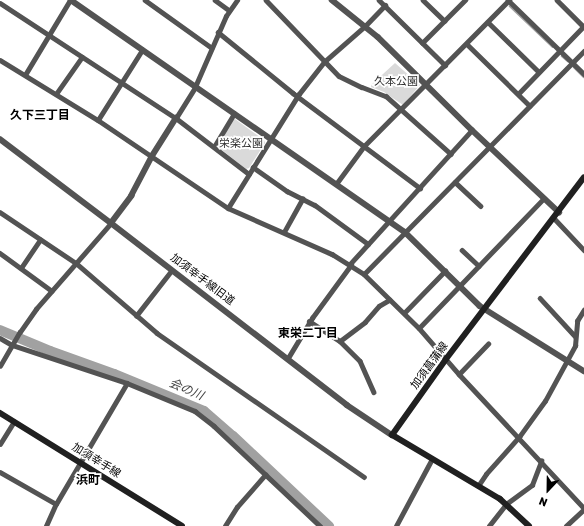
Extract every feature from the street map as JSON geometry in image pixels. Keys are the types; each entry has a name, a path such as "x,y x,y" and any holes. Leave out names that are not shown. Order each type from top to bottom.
{"main road":[{"name":"加須菖蒲線","path":"392,435 446,359 584,178"},
{"name":"加須幸手線","path":"0,413 182,526"},
{"path":"392,435 506,504 529,526"}],"street":[{"path":"25,75 48,34 71,0 405,232 484,309 584,371"},
{"path":"145,0 212,48"},
{"path":"215,0 229,10"},
{"path":"0,366 13,343 36,309 111,223 131,196 152,156 195,87 218,32 229,10 237,0"},
{"path":"266,0 324,62 342,78 384,94 451,154"},
{"path":"332,0 365,26 559,212"},
{"path":"379,0 445,65"},
{"path":"423,0 445,21"},
{"path":"422,43 465,0"},
{"path":"336,184 364,146 467,44 509,0 584,74"},
{"path":"518,94 584,27 557,0"},
{"path":"0,4 176,118 249,174"},
{"path":"228,208 297,96 324,62 365,26 385,5"},
{"path":"488,22 539,72"},
{"path":"218,32 297,96 420,188"},
{"path":"467,44 530,106"},
{"path":"98,120 142,50"},
{"path":"364,274 584,51"},
{"path":"56,94 82,57"},
{"path":"0,60 98,120 228,208 332,254 364,274 419,328 459,374 584,508 566,526"},
{"path":"214,147 234,114"},
{"path":"288,358 309,321 350,265 472,130"},
{"name":"加須幸手線旧道","path":"0,139 288,358 346,405 392,435"},
{"path":"253,167 287,191 315,205 368,244"},
{"path":"456,182 481,206"},
{"path":"284,232 302,198"},
{"path":"419,328 544,198"},
{"path":"0,212 76,264 136,316 180,349 364,477"},
{"path":"554,218 584,250"},
{"path":"21,268 40,240"},
{"path":"462,250 479,266"},
{"path":"0,253 52,291"},
{"path":"136,316 172,270"},
{"path":"404,313 445,272"},
{"path":"540,298 576,336"},
{"path":"340,341 365,322 379,306 389,300"},
{"path":"478,486 486,474 519,437 541,408 575,346 577,321 584,310"},
{"path":"309,321 340,341 360,361 374,392"},
{"path":"0,338 127,383 195,411 214,426 320,526"},
{"path":"459,374 488,344"},
{"path":"46,526 56,504 127,383"},
{"path":"0,444 14,422"},
{"path":"396,526 432,459"},
{"path":"489,526 506,504 532,485 541,461"},
{"path":"0,472 56,504"},
{"path":"225,526 237,507 265,475"}],"green space":[{"name":"久本公園","path":"395,63 420,85 403,105 384,92 371,87 371,85"},
{"name":"栄楽公園","path":"235,119 264,140 265,143 249,168 246,169 217,145 232,120"}],"waterway":[{"path":"510,6 553,47"},
{"path":"562,56 568,61"},
{"path":"574,67 584,77"},
{"name":"会の川","path":"0,330 204,411 233,436 329,526"}],"district":[{"name":"久下三丁目","path":"40,116"},
{"name":"東栄二丁目","path":"308,334"},
{"name":"浜町","path":"88,481"}]}
